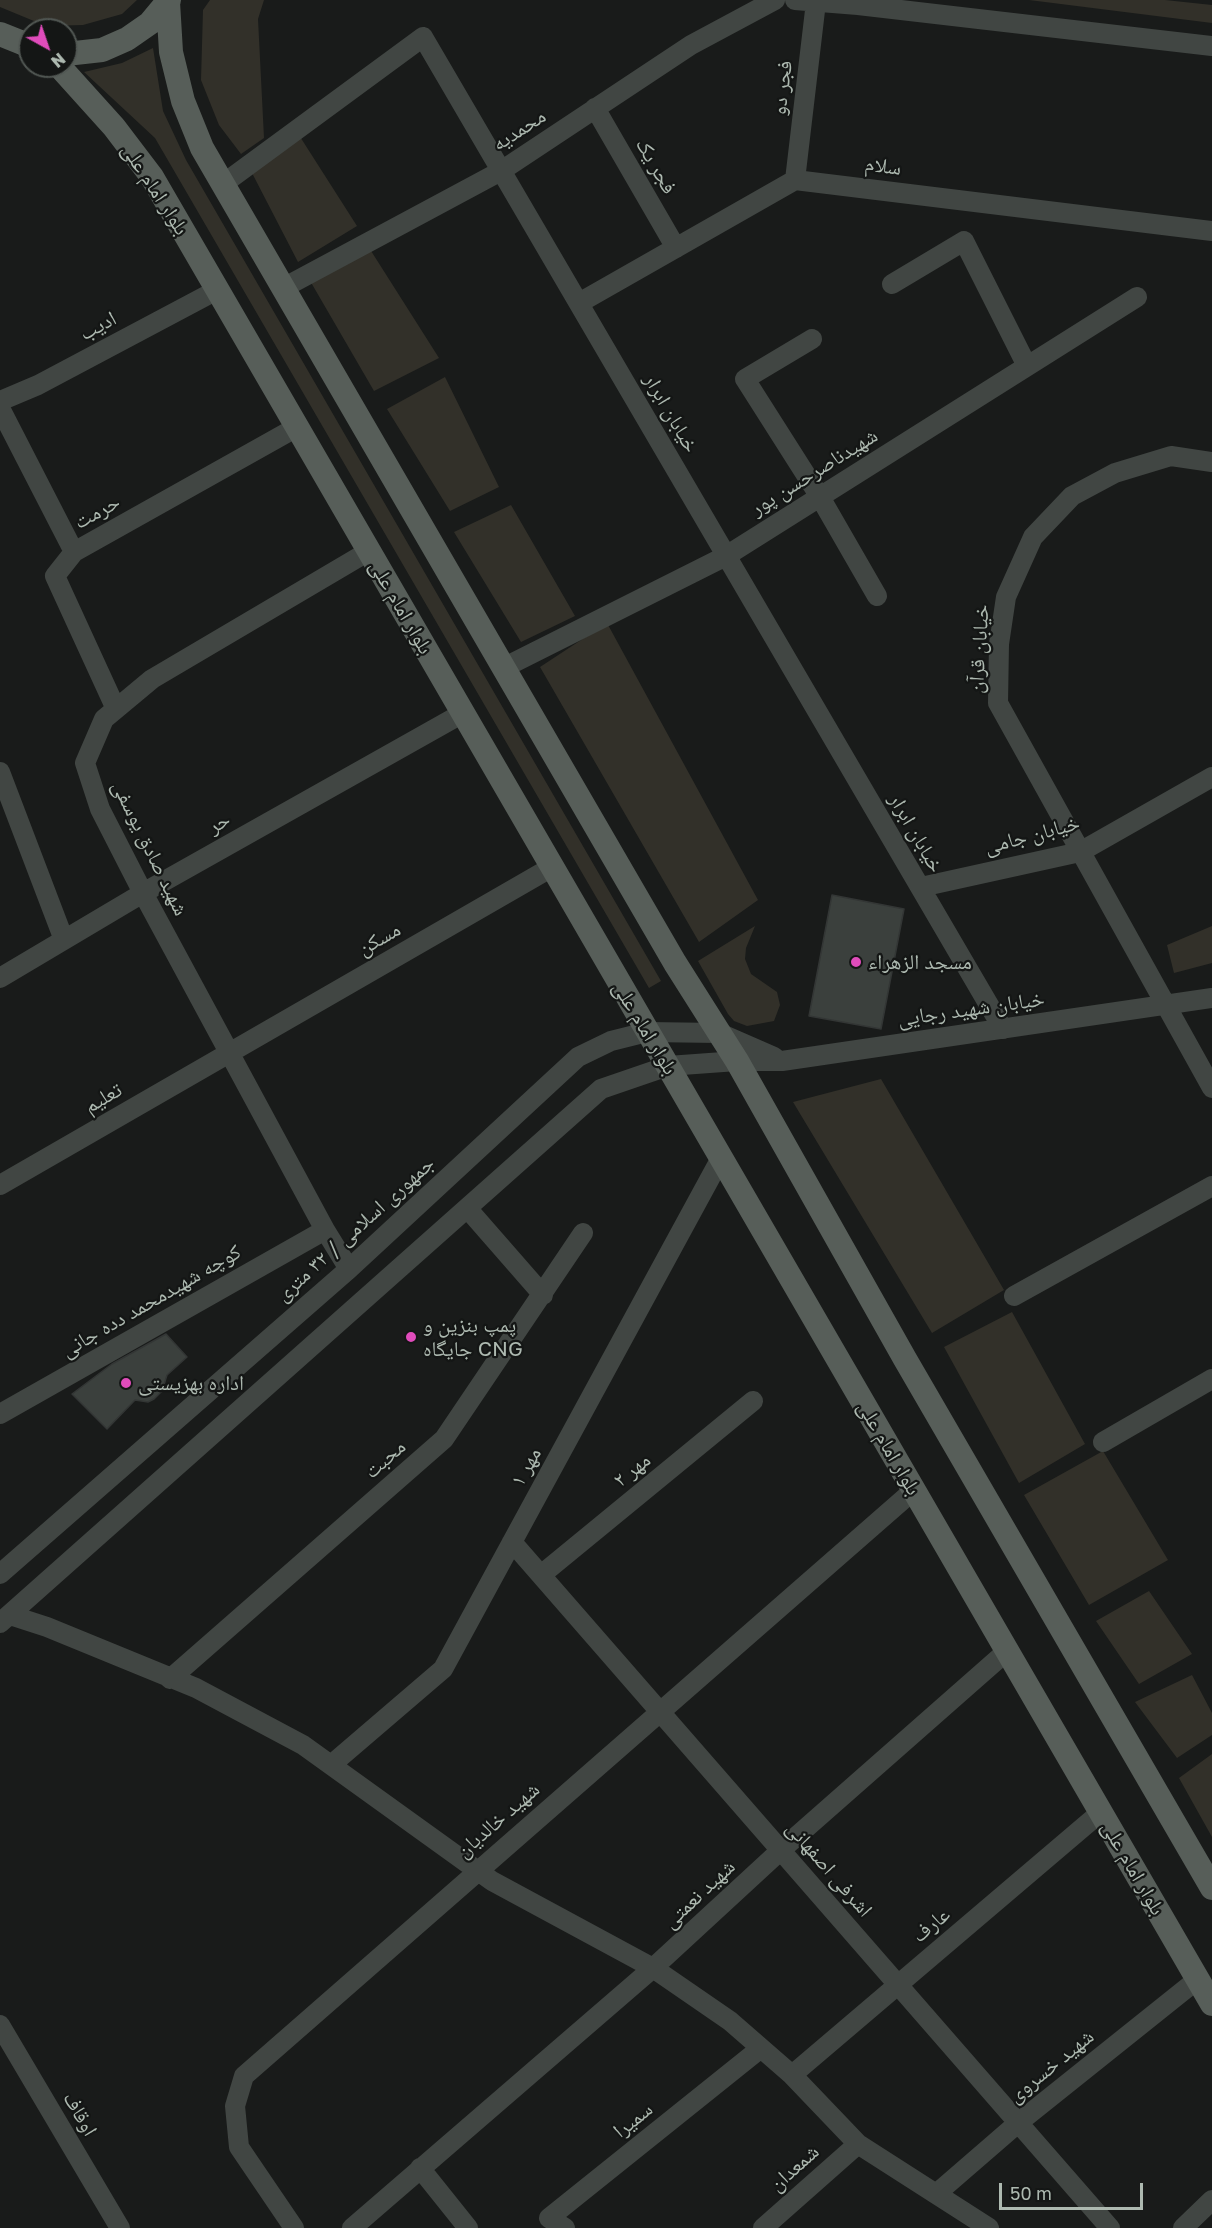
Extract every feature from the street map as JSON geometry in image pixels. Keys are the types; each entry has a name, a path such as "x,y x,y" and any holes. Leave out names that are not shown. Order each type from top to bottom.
{"main road":[{"path":"78,53 102,50 127,39 150,22 168,1"},
{"path":"168,1 171,52 183,101 202,148 669,953 736,1061 905,1359 1212,1888"},
{"path":"0,34 18,41"},
{"name":"بلوار امام علی","path":"70,78 114,127 152,177 1212,2004"}],"street":[{"name":"محمدیه","path":"283,288 501,171 691,45 775,0"},
{"path":"795,0 858,5 1212,46"},
{"name":"فجر دو","path":"795,180 816,2"},
{"name":"خیابان ابرار","path":"223,184 423,37 1003,1029"},
{"name":"فجر یک","path":"595,108 676,248"},
{"path":"579,303 795,180"},
{"name":"سلام","path":"795,180 1212,231"},
{"path":"892,284 964,242 1027,366"},
{"name":"ادیب","path":"0,400 39,385 217,290"},
{"name":"شهیدناصرحسن پور","path":"503,668 726,556 1137,297"},
{"path":"812,339 745,378 820,497 877,596"},
{"path":"0,408 74,552"},
{"name":"حرمت","path":"116,709 55,576 74,552 297,427"},
{"name":"خیابان قرآن","path":"1212,462 1171,456 1115,473 1072,496 1033,537 1006,597 999,644 998,704 1212,1088"},
{"name":"شهید صادق یوسفی","path":"349,1269 325,1230 143,893 100,809 85,763 104,719 152,679 369,551"},
{"name":"حر","path":"0,978 143,893 463,713"},
{"name":"خیابان جامی","path":"921,887 1080,852 1212,777"},
{"path":"1,778 64,940"},
{"name":"مسکن","path":"230,1052 552,867"},
{"name":"خیابان شهید رجایی","path":"668,1066 736,1061 782,1061 1212,998"},
{"name":"جمهوری اسلامی / ۳۲ متری","path":"0,1574 349,1269 578,1058 611,1041 646,1032 719,1033 782,1061"},
{"name":"تعلیم","path":"0,1185 230,1052"},
{"path":"5,1619 602,1089 668,1066"},
{"name":"مهر ۱","path":"331,1765 443,1669 721,1158"},
{"path":"1014,1296 1212,1186"},
{"path":"467,1208 543,1295"},
{"name":"کوچه شهیدمحمد دده جانی","path":"0,1414 325,1230"},
{"name":"محبت","path":"170,1679 444,1439 583,1233"},
{"path":"1103,1442 1212,1379"},
{"name":"مهر ۲","path":"541,1575 753,1401"},
{"name":"شهید خالدیان","path":"294,2228 239,2147 235,2106 244,2076 914,1490"},
{"name":"اشرفی اصفهانی","path":"512,1542 1110,2228"},
{"path":"5,1619 48,1628 196,1688 293,1740 492,1881 653,1968 730,2021 792,2075 858,2144 989,2228"},
{"name":"شهید نعمتی","path":"352,2228 653,1968 781,1850 1007,1651"},
{"name":"عارف","path":"792,2075 1101,1812"},
{"name":"شهید خسروی","path":"936,2194 1018,2122 1198,1979"},
{"name":"اوقاف","path":"0,2025 120,2228"},
{"name":"سمیرا","path":"565,2228 549,2218 762,2048"},
{"name":"شمعدان","path":"763,2228 858,2144"},
{"path":"420,2168 468,2228"},
{"path":"1183,2228 1212,2200"}],"shaded area":[{"path":"0,0 137,0 122,14 83,25 78,25 78,18 27,18 0,7"},
{"path":"210,0 264,0 258,19 264,138 241,154 219,125 201,80 203,10"},
{"path":"1029,0 1165,0 1212,5 1212,23"},
{"path":"153,48 163,111 186,160 661,981 649,988 155,138 84,72 122,63"},
{"path":"297,132 357,226 298,262 252,173"},
{"path":"366,243 439,358 374,391 309,279"},
{"path":"445,377 499,487 450,511 387,409"},
{"path":"511,505 575,616 521,642 454,532"},
{"path":"607,623 758,900 699,942 540,667"},
{"path":"755,926 746,948 745,959 751,974 777,992 780,1005 774,1021 747,1026 734,1021 728,1014 698,961"},
{"path":"1212,926 1212,963 1174,973 1167,945"},
{"path":"881,1079 1004,1290 932,1333 793,1102"},
{"path":"1012,1312 1085,1444 1019,1483 944,1347"},
{"path":"1103,1451 1168,1560 1089,1605 1024,1495"},
{"path":"1149,1591 1192,1654 1139,1684 1096,1621"},
{"path":"1192,1675 1212,1713 1212,1735 1177,1758 1135,1702"},
{"path":"1212,1754 1212,1837 1179,1778"}],"building":[{"name":"مسجد الزهراء","path":"832,895 904,909 881,1029 809,1016"},
{"name":"اداره بهزیستی","path":"166,1334 187,1357 167,1375 162,1391 154,1399 148,1402 135,1400 107,1429 72,1394 112,1364"}],"place":[{"name":"مسجد الزهراء","path":"856,962"},
{"name":"پمپ بنزین و جایگاه CNG","path":"411,1337"},
{"name":"اداره بهزیستی","path":"126,1383"}]}
